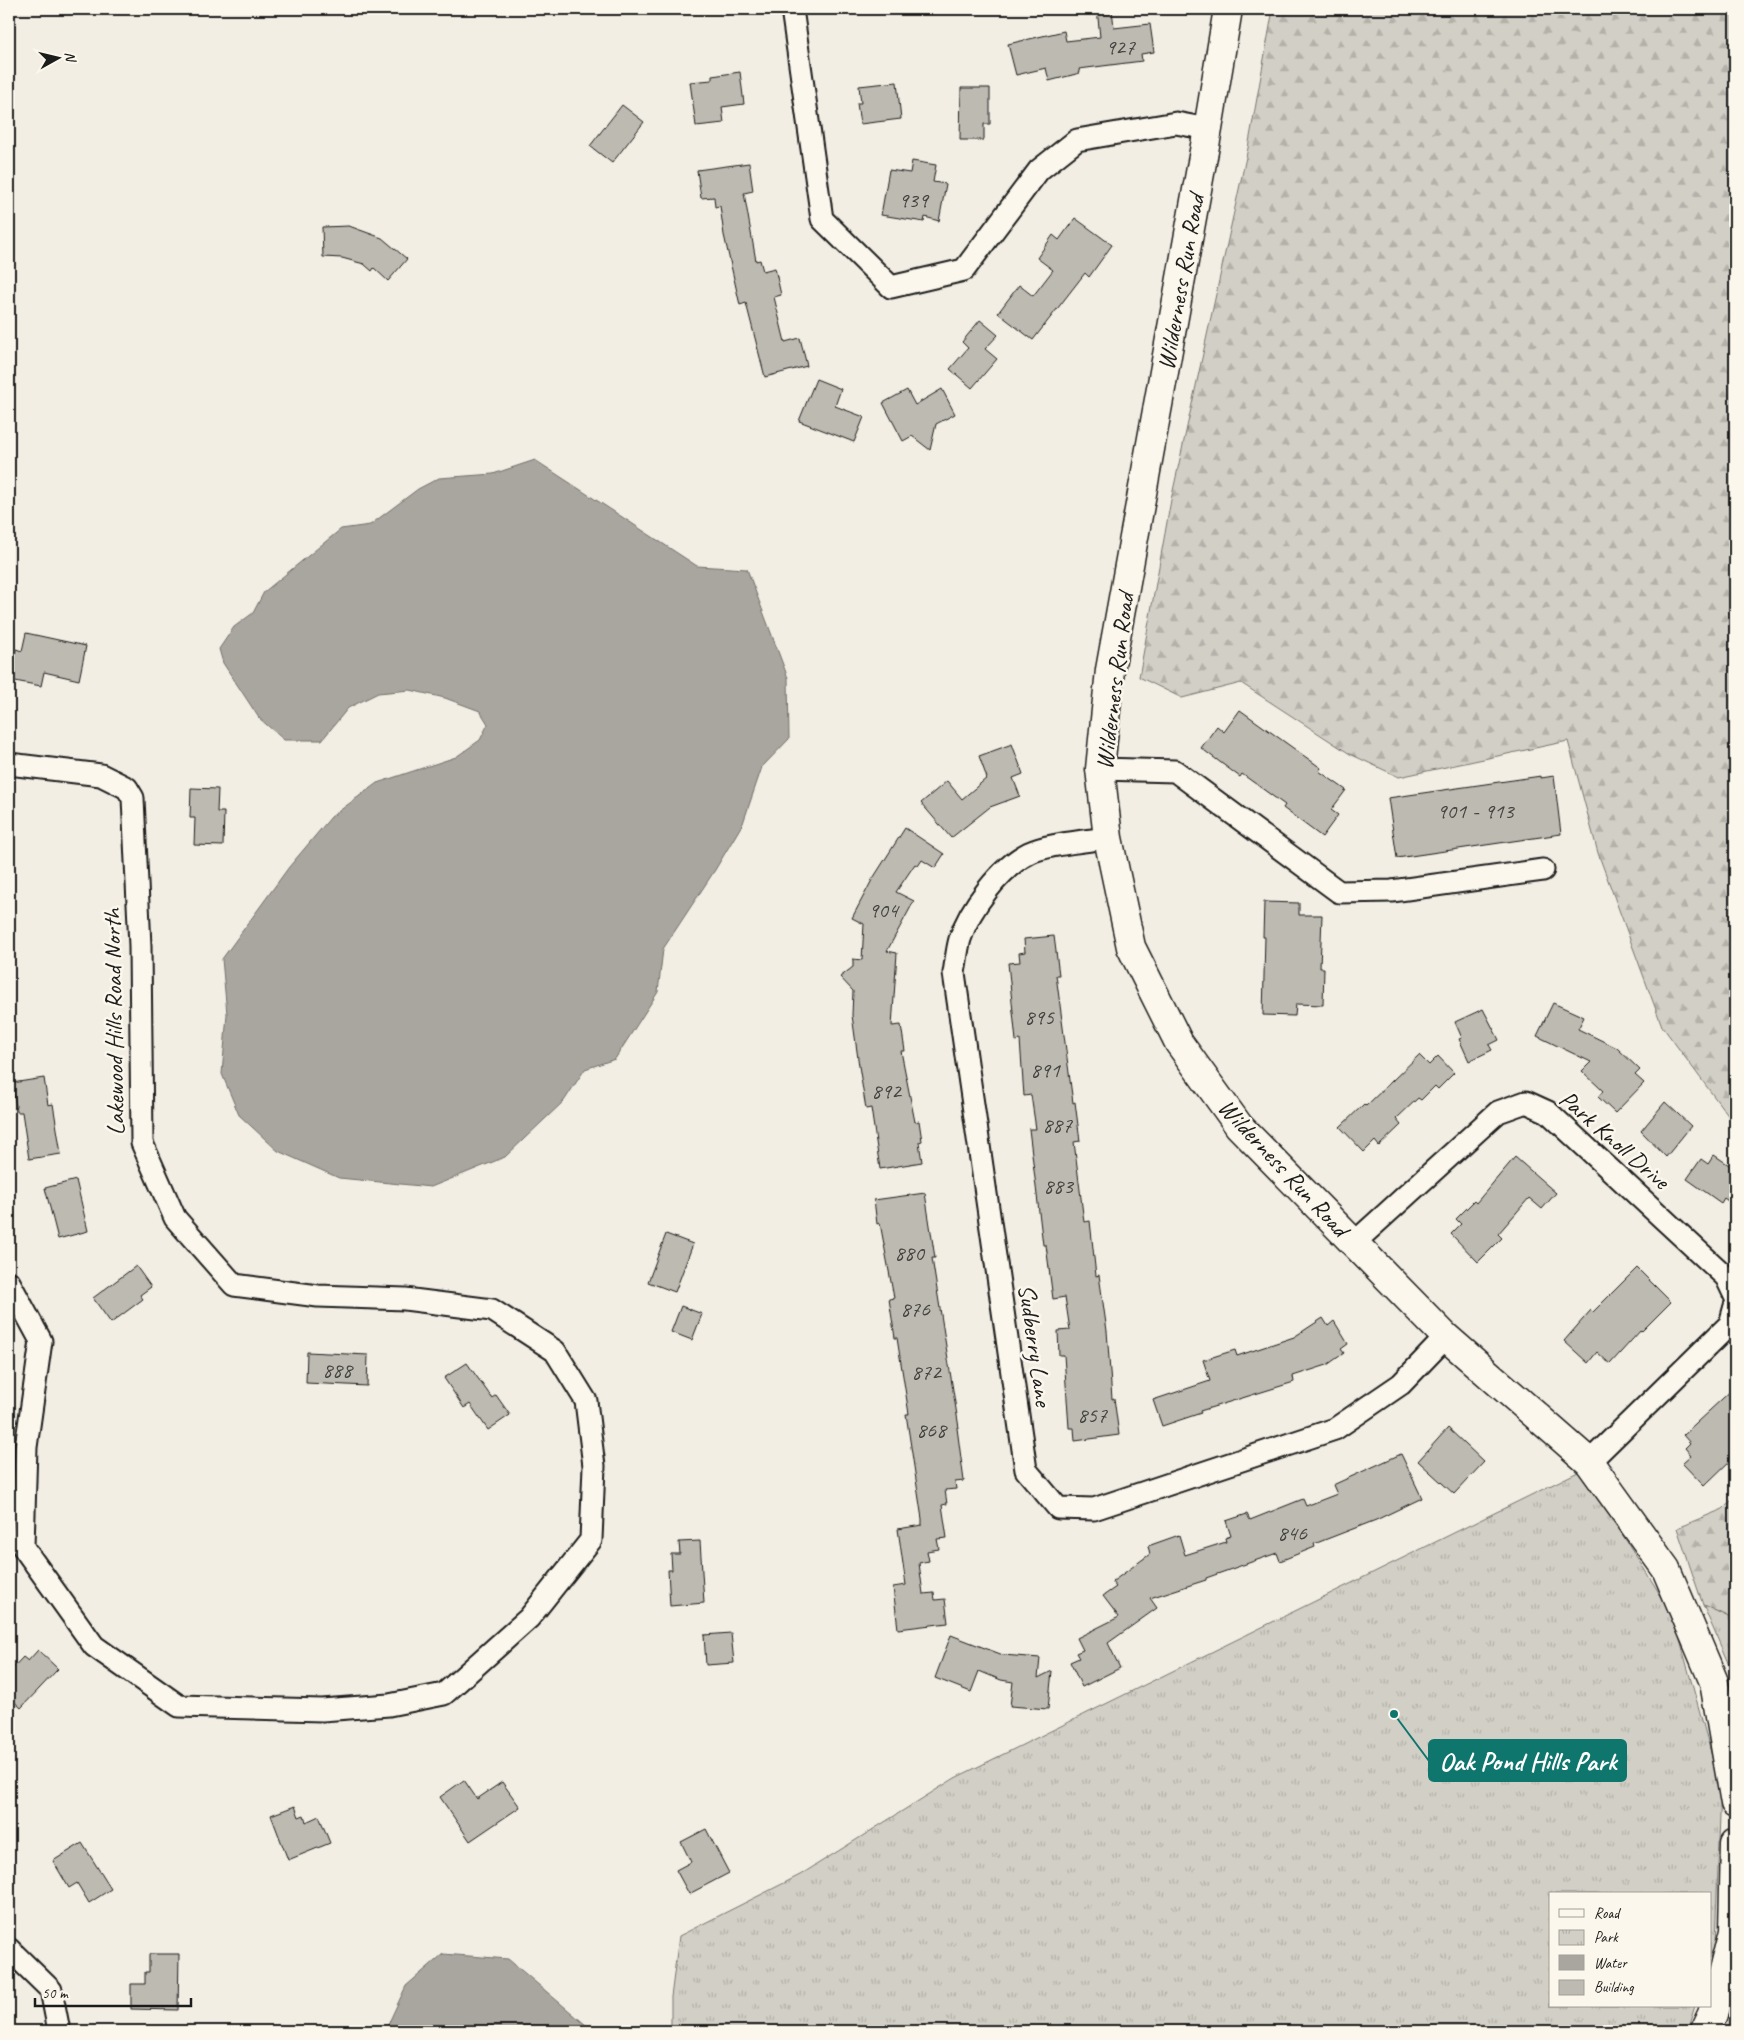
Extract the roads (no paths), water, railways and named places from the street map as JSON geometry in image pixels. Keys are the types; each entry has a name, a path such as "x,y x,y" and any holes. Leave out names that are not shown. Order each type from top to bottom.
{"street":[{"path":"792,9 822,219 891,287 964,270 1039,170 1077,140 1176,123 1208,129"},
{"name":"Wilderness Run Road","path":"1228,9 1110,670 1100,769 1108,838 1131,947 1179,1043 1240,1126 1446,1336 1590,1462 1666,1569 1714,1682 1735,1803"},
{"name":"Lakewood Hills Road North","path":"9,764 101,775 127,788 133,798 140,946 142,1143 175,1218 234,1285 318,1296 405,1299 492,1310 555,1351 586,1401 594,1466 591,1540 529,1618 444,1694 389,1705 322,1710 179,1706 94,1646 23,1547 26,1447 41,1341 9,1282"},
{"path":"1100,769 1175,772 1339,892 1392,891 1543,870"},
{"name":"Sudberry Lane","path":"1108,838 1066,844 1030,852 1011,864 988,889 970,918 960,938 954,973 1026,1470 1058,1508 1094,1509 1335,1429 1401,1384 1446,1336"},
{"name":"Park Knoll Drive","path":"1354,1242 1498,1112 1526,1102 1548,1112 1726,1277 1735,1296"},
{"path":"1590,1462 1730,1324 1735,1306"},
{"path":"1704,2031 1712,2014 1732,1932 1735,1844"},
{"path":"9,1949 51,1990 59,2031"}],"water":[{"path":"535,460 697,566 747,569 788,678 789,739 762,767 743,823 715,870 663,949 658,992 615,1059 585,1069 564,1101 505,1157 431,1187 339,1178 278,1151 239,1115 222,1074 227,1014 222,959 289,867 331,817 377,783 456,757 480,740 488,724 480,711 445,698 410,690 378,693 348,708 322,740 284,740 259,718 223,663 219,649 234,627 253,613 264,592 341,529 370,525 418,489 439,478 493,474"},
{"path":"443,1954 508,1959 593,2031 385,2031 406,1986"}],"place":[{"name":"Oak Pond Hills Park","path":"1394,1714"}]}
